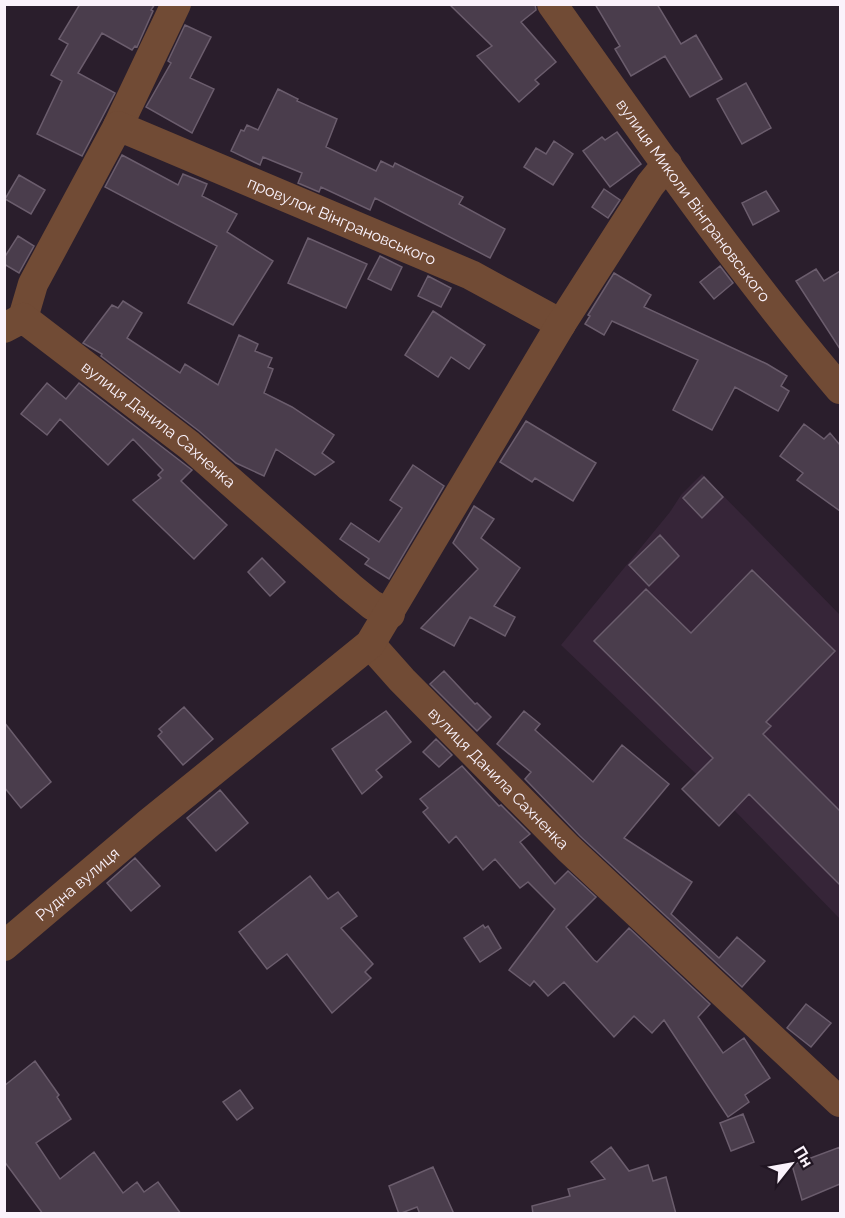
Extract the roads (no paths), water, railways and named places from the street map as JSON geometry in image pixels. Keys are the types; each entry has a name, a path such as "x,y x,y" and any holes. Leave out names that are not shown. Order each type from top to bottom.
{"street":[{"path":"14,323 118,126 176,4"},
{"name":"вулиця Миколи Вінграновського","path":"552,4 667,164 802,344 840,389"},
{"name":"провулок Вінграновського","path":"118,126 471,275 561,324"},
{"path":"370,644 561,324 650,185 667,164"},
{"name":"вулиця Данила Сахненка","path":"14,323 189,445 372,605 390,614"},
{"name":"вулиця Данила Сахненка","path":"370,644 402,680 568,848 840,1102"},
{"name":"Рудна вулиця","path":"4,946 149,823 370,644"}]}
